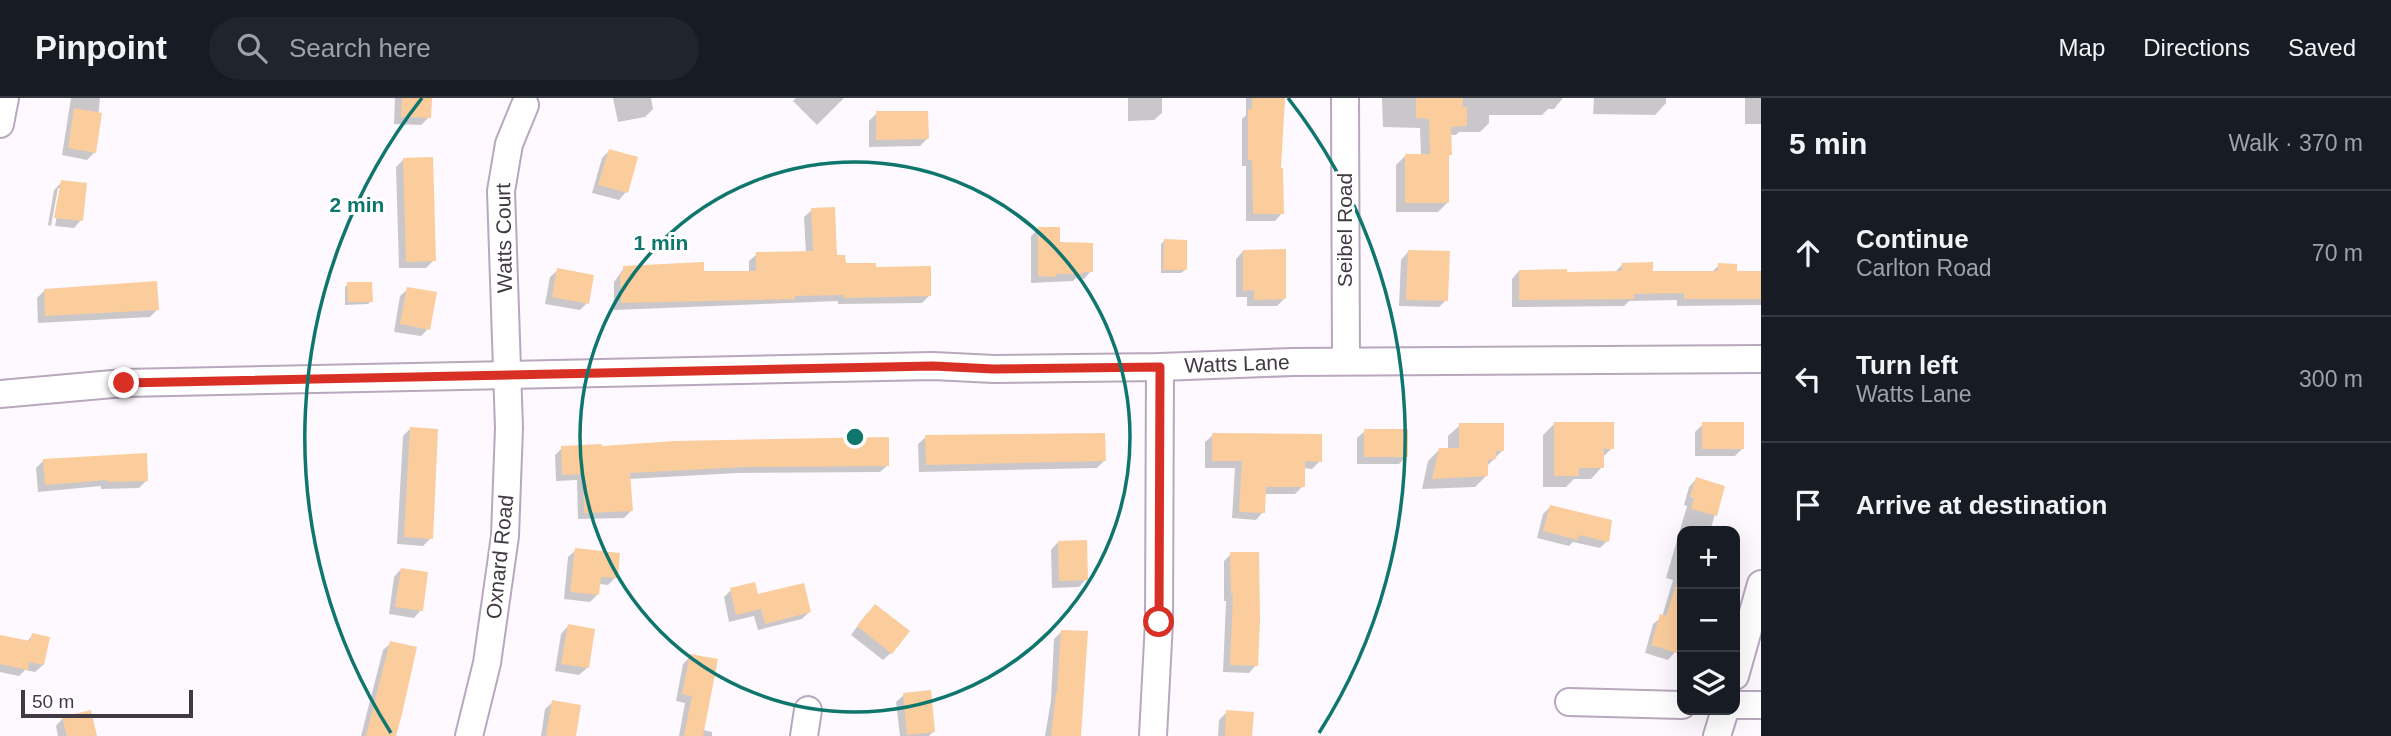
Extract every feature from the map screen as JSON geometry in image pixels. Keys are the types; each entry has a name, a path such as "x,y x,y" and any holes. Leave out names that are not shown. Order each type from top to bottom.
{"street":[{"path":"0,124 5,98"},
{"name":"Seibel Road","path":"1345,98 1346,361"},
{"name":"Watts Court","path":"507,375 501,191 509,144 525,105"},
{"name":"Watts Lane","path":"0,393 124,383 933,366 993,369 1346,361 1761,359"},
{"path":"1153,736 1159,622 1160,367"},
{"name":"Oxnard Road","path":"469,736 487,663 505,536 509,428 507,375"},
{"path":"1740,659 1761,584"},
{"path":"1569,702 1677,705"},
{"path":"1740,705 1761,705"},
{"path":"803,736 808,710"},
{"path":"1717,736 1723,715"}],"building":[{"path":"402,98 432,98 431,118 401,117"},
{"path":"1252,98 1285,98 1281,168 1284,214 1253,214 1252,160 1248,160 1248,109 1252,109"},
{"path":"1416,98 1463,98 1463,107 1467,107 1467,126 1451,127 1449,203 1405,203 1405,154 1430,154 1429,119 1416,118"},
{"path":"74,108 102,113 96,153 68,148"},
{"path":"876,111 928,111 929,139 876,140"},
{"path":"609,149 638,157 628,193 598,185"},
{"path":"433,157 436,261 406,262 403,158"},
{"path":"61,180 87,183 83,221 54,218"},
{"path":"835,207 837,255 845,255 846,263 876,263 876,267 931,266 931,296 795,296 795,299 621,303 620,273 623,273 623,266 704,262 704,271 756,271 756,252 813,251 811,208"},
{"path":"1038,227 1060,227 1060,242 1093,243 1093,272 1056,274 1056,277 1038,276"},
{"path":"1164,239 1187,240 1187,270 1163,270"},
{"path":"1286,249 1286,299 1254,300 1254,290 1243,291 1243,250"},
{"path":"1408,250 1450,251 1448,301 1406,300"},
{"path":"1653,262 1653,271 1718,271 1718,263 1737,264 1737,271 1761,271 1761,299 1684,299 1684,293 1634,294 1634,299 1519,300 1519,270 1622,271 1622,263"},
{"path":"557,268 594,275 589,304 552,297"},
{"path":"157,281 159,310 45,316 44,289"},
{"path":"347,282 372,282 373,302 348,302"},
{"path":"407,287 437,292 430,330 400,324"},
{"path":"1554,422 1614,422 1614,449 1599,449 1604,450 1604,468 1579,468 1579,476 1554,476"},
{"path":"1702,422 1744,422 1744,449 1702,449"},
{"path":"1459,423 1504,423 1504,451 1496,451 1496,459 1488,460 1488,476 1432,479 1439,448 1459,448"},
{"path":"410,427 438,429 433,539 404,537"},
{"path":"1364,429 1408,429 1408,457 1364,457"},
{"path":"1105,433 1106,461 926,465 925,435"},
{"path":"1212,433 1322,434 1322,462 1305,461 1305,487 1266,487 1265,513 1239,512 1242,461 1212,461"},
{"path":"889,437 889,466 745,467 630,473 633,511 584,513 583,474 562,475 561,446"},
{"path":"147,453 148,481 108,480 45,485 43,459"},
{"path":"1696,477 1725,486 1717,516 1691,509 1694,498 1690,497"},
{"path":"1550,505 1612,520 1609,542 1579,535 1578,540 1543,531"},
{"path":"1087,540 1088,580 1059,581 1058,541"},
{"path":"575,548 620,553 618,578 601,577 599,595 570,592"},
{"path":"1230,552 1259,552 1258,666 1230,665 1233,594"},
{"path":"401,568 428,572 423,611 395,607"},
{"path":"755,582 758,594 804,583 811,612 765,624 761,609 736,615 730,588"},
{"path":"1677,582 1677,653 1651,645 1660,614 1666,616"},
{"path":"875,604 910,631 892,654 857,626"},
{"path":"568,624 595,629 589,668 561,664"},
{"path":"1061,630 1088,631 1081,736 1051,736"},
{"path":"32,633 50,637 44,665 29,662 28,670 0,664 0,635 30,641"},
{"path":"390,641 417,647 402,714 396,736 366,736"},
{"path":"690,654 718,659 703,736 684,736 692,696 682,694"},
{"path":"931,690 935,732 907,735 903,693"},
{"path":"552,700 581,705 576,736 546,736"},
{"path":"91,710 97,736 67,736 62,717"},
{"path":"1226,710 1254,712 1252,736 1225,736"}],"route":[{"path":"124,383 933,366 993,369 1160,367 1159,622"}]}
